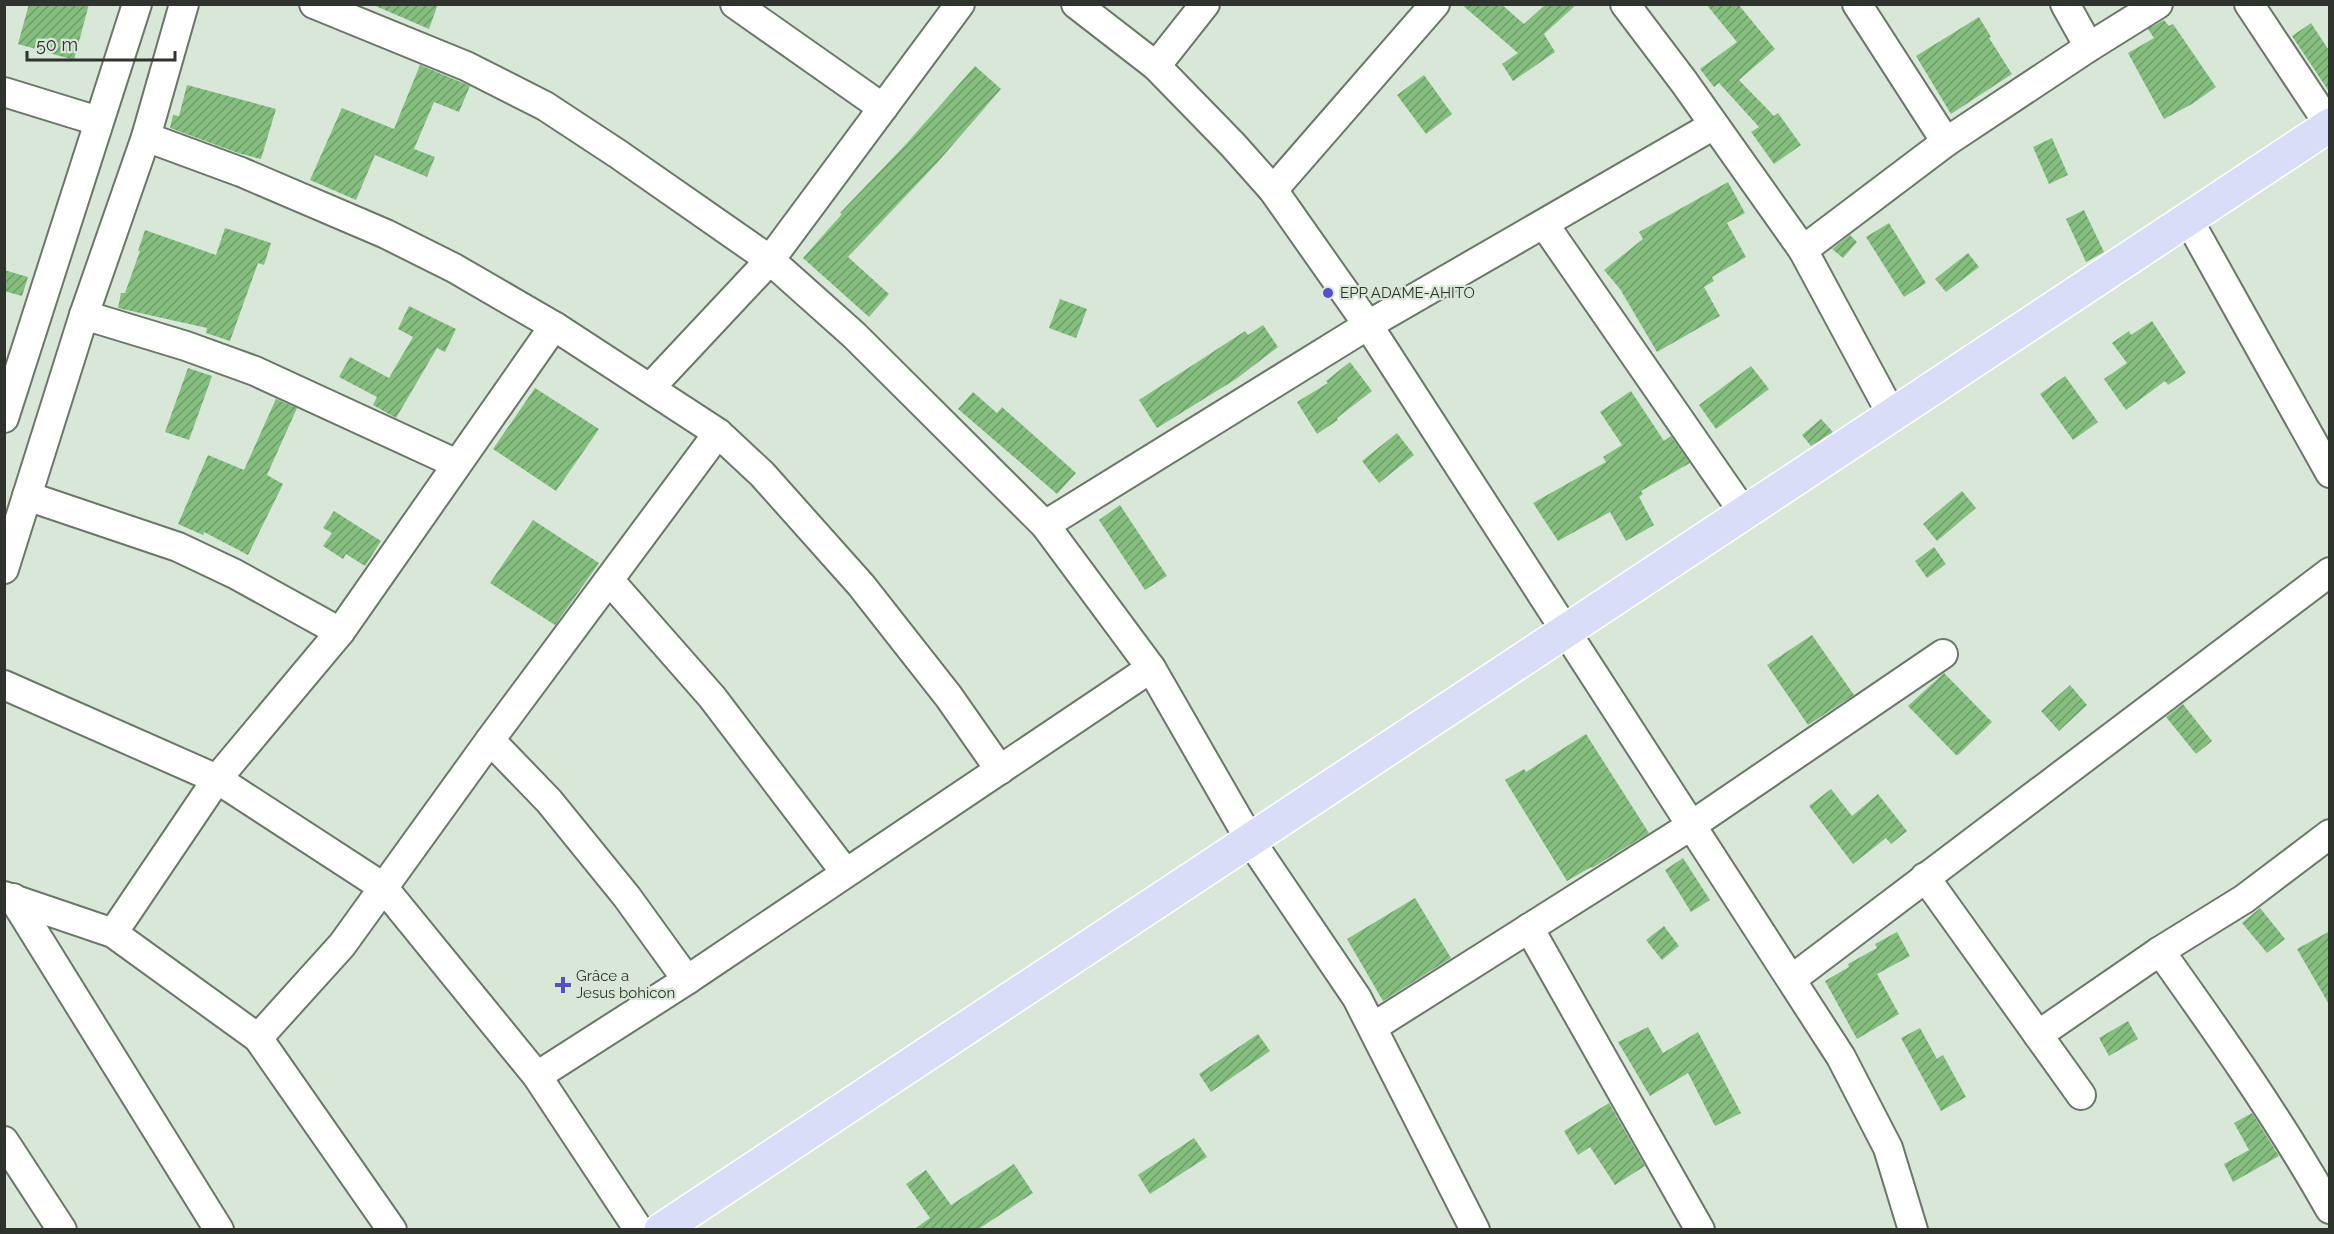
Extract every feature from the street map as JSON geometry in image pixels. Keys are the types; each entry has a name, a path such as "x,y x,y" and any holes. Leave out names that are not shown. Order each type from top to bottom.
{"main road":[{"path":"661,1230 2329,126"}],"street":[{"path":"4,418 137,4"},
{"path":"4,569 84,315 146,137 184,4"},
{"path":"314,4 466,66 545,106 618,153 770,260 854,335 1046,525 1151,668 1250,840 1358,998 1475,1230"},
{"path":"735,4 884,108"},
{"path":"650,388 770,260 960,4"},
{"path":"1076,4 1156,66 1233,145 1273,190 1368,325 1841,1057 1888,1148 1913,1230"},
{"path":"1156,66 1205,4"},
{"path":"1273,190 1435,4"},
{"path":"1625,4 1803,250 1892,415"},
{"path":"1857,4 1946,142"},
{"path":"2065,4 2089,47"},
{"path":"1803,250 1946,142 2158,4"},
{"path":"2249,4 2329,126"},
{"path":"4,92 98,121"},
{"path":"1046,525 1368,325 1714,125"},
{"path":"146,137 241,172 386,234 454,267 554,326 718,433 762,474 861,585 949,697 999,770"},
{"path":"2188,219 2330,473"},
{"path":"1544,224 1744,513"},
{"path":"84,315 186,346 255,371 458,464"},
{"path":"113,933 217,779 340,632 554,326"},
{"path":"258,1038 342,945 490,740 718,433"},
{"path":"27,496 178,547 235,574 340,632"},
{"path":"1792,979 2330,572"},
{"path":"610,581 712,697 845,872"},
{"path":"1373,1027 1692,825 1943,654"},
{"path":"537,1076 687,980 1151,668"},
{"path":"4,685 217,779 383,887 537,1076 639,1230"},
{"path":"490,740 549,801 627,897 687,980"},
{"path":"2038,1035 2160,951 2244,899 2326,844"},
{"path":"1925,877 2081,1095"},
{"path":"9,897 113,933 258,1038 392,1230"},
{"path":"9,897 219,1230"},
{"path":"1529,928 1700,1230"},
{"path":"2160,951 2224,1041 2297,1151 2330,1209"},
{"path":"4,1141 62,1230"}],"building":[{"path":"29,4 89,4 74,60 18,44"},
{"path":"371,4 438,4 429,29"},
{"path":"1461,4 1501,4 1524,24 1546,4 1577,4 1544,34 1555,52 1513,81 1502,64 1518,53"},
{"path":"1706,4 1738,4 1775,49 1739,80 1774,116 1778,113 1801,145 1774,164 1751,132 1759,127 1719,83 1714,87 1700,69 1737,42"},
{"path":"1979,17 1991,37 1989,38 2012,74 1951,114 1916,56"},
{"path":"2164,20 2169,26 2173,24 2216,87 2192,104 2164,119 2128,53 2154,38 2148,29"},
{"path":"2311,23 2330,52 2330,93 2292,36"},
{"path":"420,65 470,86 459,112 434,102 414,149 435,157 427,177 375,155 356,200 310,180 342,108 394,129"},
{"path":"975,66 1001,89 937,163 848,257 889,294 869,317 803,258 842,214 840,213 907,143"},
{"path":"1424,75 1452,114 1426,134 1397,95"},
{"path":"187,85 276,109 261,159 170,128 173,115 179,116"},
{"path":"2052,138 2068,175 2049,184 2033,147"},
{"path":"1728,182 1745,213 1727,223 1746,257 1712,277 1714,281 1704,287 1720,316 1657,352 1620,289 1604,270 1643,239 1639,232"},
{"path":"2084,210 2104,252 2086,262 2066,219"},
{"path":"1889,223 1926,283 1904,297 1866,237"},
{"path":"225,228 271,243 264,265 258,263 230,341 206,333 207,328 118,308 121,293 125,293 140,251 138,251 145,230 216,255"},
{"path":"1850,235 1857,242 1843,258 1832,249"},
{"path":"1968,253 1979,267 1946,292 1935,279"},
{"path":"4,270 28,277 22,296 4,291"},
{"path":"1060,299 1087,309 1076,338 1049,328"},
{"path":"409,306 456,329 445,352 437,348 396,418 373,405 377,397 339,377 350,357 389,378 413,337 398,329"},
{"path":"2152,321 2186,373 2168,385 2165,381 2126,410 2104,379 2127,363 2112,343 2129,331 2131,335"},
{"path":"1263,325 1278,347 1236,379 1157,428 1139,400 1245,331 1248,335"},
{"path":"1350,362 1372,391 1337,418 1338,420 1317,434 1297,402 1328,383 1326,381"},
{"path":"1751,366 1769,389 1716,429 1699,405"},
{"path":"188,368 212,376 189,440 165,432"},
{"path":"2065,376 2098,422 2073,440 2040,394"},
{"path":"535,388 599,429 556,491 493,449"},
{"path":"1631,391 1664,441 1671,436 1690,463 1641,491 1643,494 1639,497 1654,525 1626,541 1610,512 1558,541 1533,503 1606,462 1603,457 1622,445 1600,412"},
{"path":"973,392 997,413 1002,407 1076,473 1057,494 958,409"},
{"path":"276,399 297,408 267,475 283,484 248,555 204,532 203,535 178,524 208,455 244,470"},
{"path":"1821,419 1833,432 1811,446 1802,435"},
{"path":"1397,433 1414,455 1379,483 1362,461"},
{"path":"1962,491 1976,508 1937,541 1923,524"},
{"path":"1120,505 1167,576 1145,590 1099,520"},
{"path":"334,511 381,541 365,566 346,554 343,559 323,546 332,533 323,528"},
{"path":"533,520 599,563 555,625 490,583"},
{"path":"1934,547 1946,564 1927,578 1915,561"},
{"path":"1812,635 1854,695 1808,725 1767,665"},
{"path":"1944,673 1992,722 1958,755 1908,706"},
{"path":"2070,685 2087,705 2059,731 2041,711"},
{"path":"2183,704 2212,741 2196,754 2166,717"},
{"path":"1586,734 1649,833 1567,881 1505,780 1524,769 1526,772"},
{"path":"1831,789 1852,816 1878,794 1907,831 1891,844 1886,838 1853,864 1809,806"},
{"path":"1683,858 1710,900 1691,912 1665,870"},
{"path":"1415,898 1451,958 1383,1001 1347,939"},
{"path":"2260,908 2285,939 2267,953 2242,923"},
{"path":"1664,926 1679,946 1662,960 1646,940"},
{"path":"2330,931 2330,1006 2297,949"},
{"path":"1897,932 1910,956 1877,974 1899,1014 1857,1039 1825,981 1849,967 1848,964 1877,948 1875,944"},
{"path":"2128,1021 2138,1039 2109,1056 2099,1038"},
{"path":"1648,1027 1663,1053 1698,1032 1741,1113 1715,1126 1688,1073 1650,1096 1618,1042"},
{"path":"1920,1028 1937,1059 1943,1055 1966,1097 1941,1111 1901,1038"},
{"path":"1258,1034 1270,1051 1211,1092 1199,1074"},
{"path":"1609,1103 1645,1166 1615,1185 1590,1147 1578,1155 1564,1131"},
{"path":"2252,1113 2279,1156 2233,1182 2224,1164 2249,1150 2234,1123"},
{"path":"1194,1138 1207,1157 1150,1194 1138,1175"},
{"path":"1014,1164 1033,1193 977,1230 913,1230 930,1218 906,1184 926,1170 951,1205"}],"place":[{"name":"EPP ADAME-AHITO","path":"1328,293"},
{"name":"Grâce a Jesus bohicon","path":"563,985"}]}
